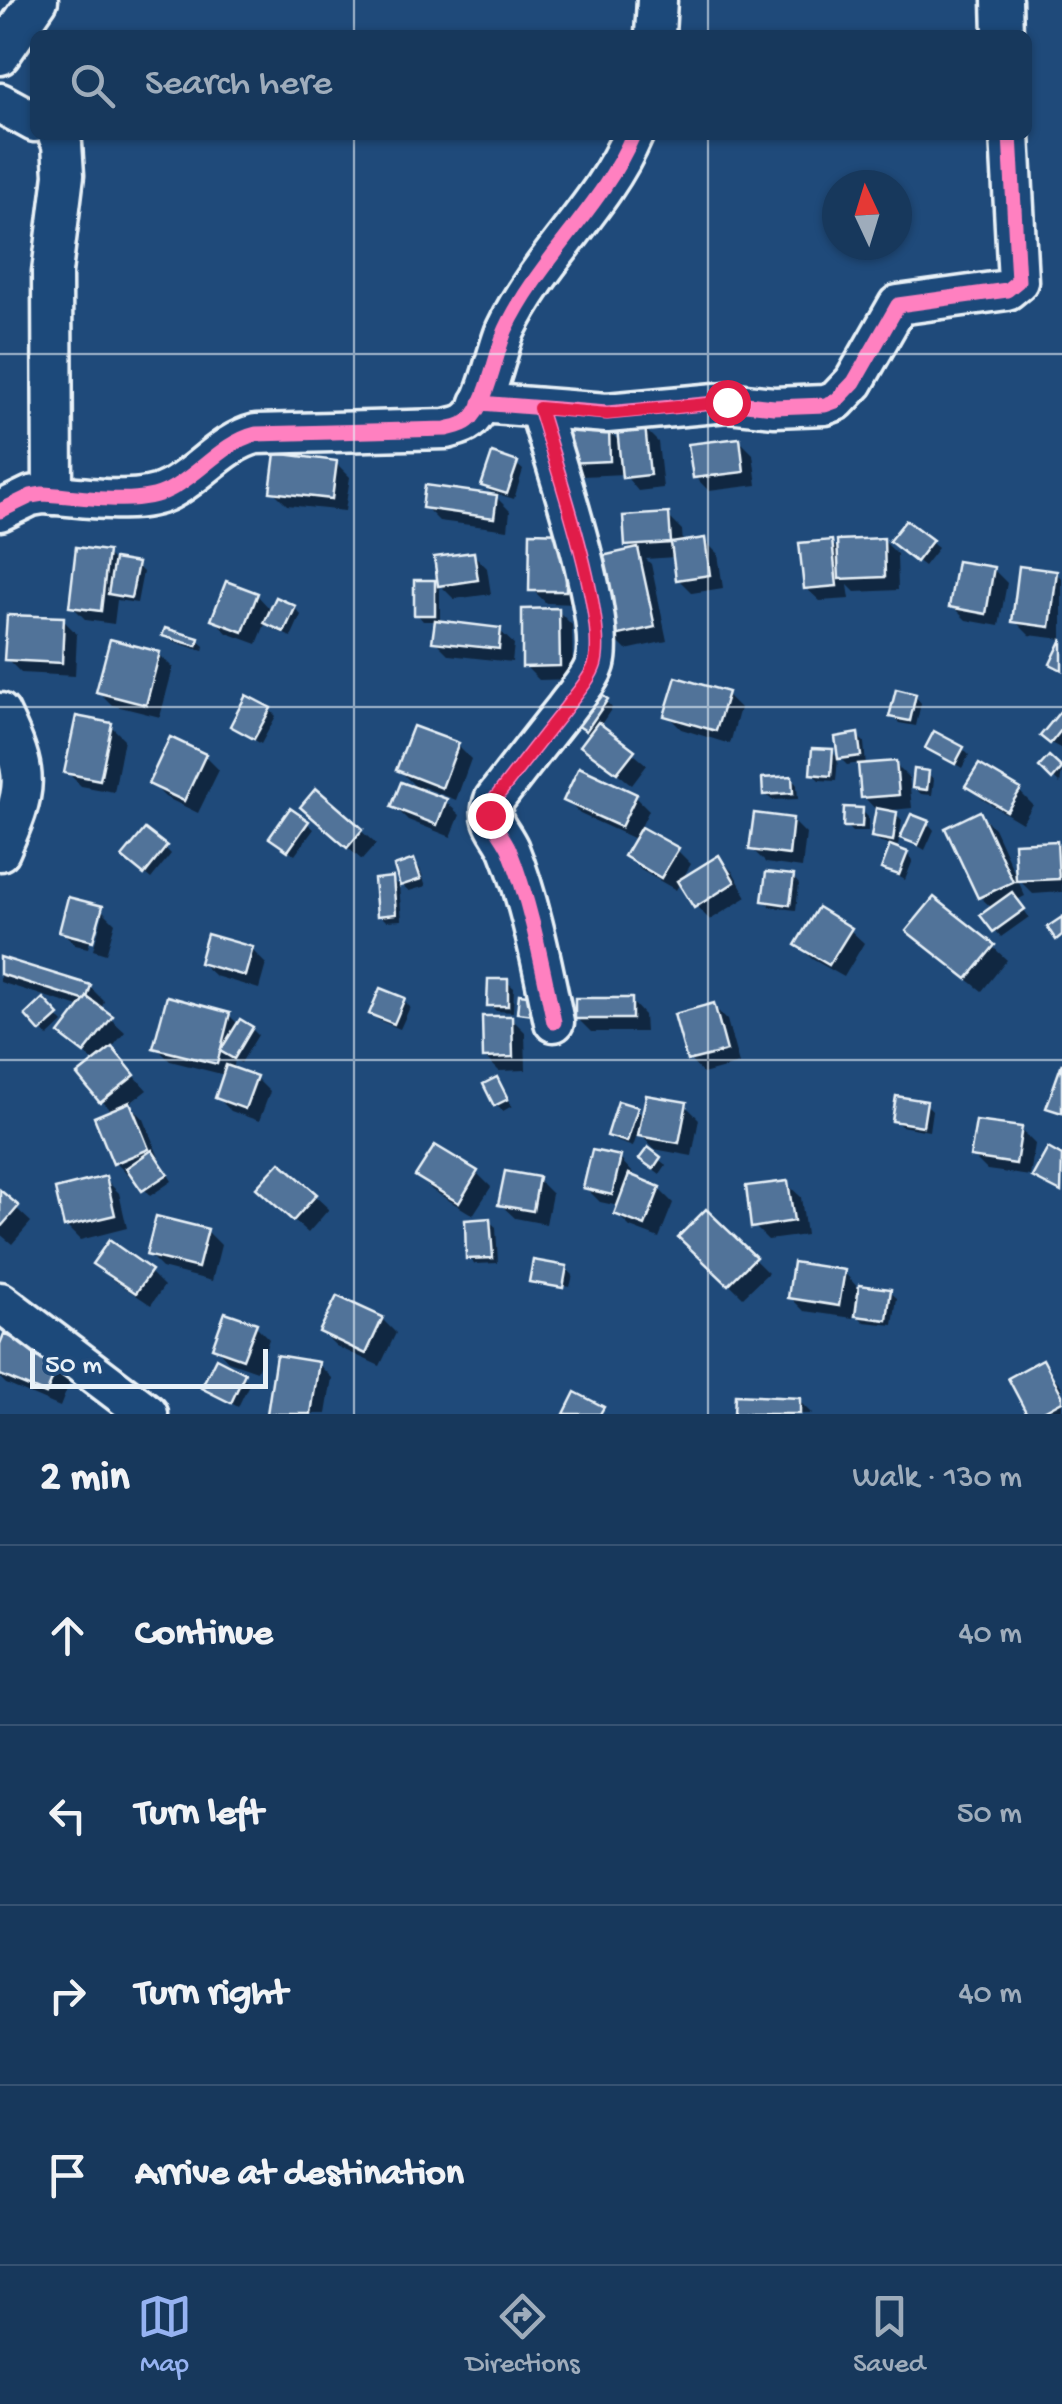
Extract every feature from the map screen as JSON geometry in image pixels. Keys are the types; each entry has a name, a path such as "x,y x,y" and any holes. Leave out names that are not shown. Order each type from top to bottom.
{"street":[{"path":"0,55 38,0"},
{"path":"655,30 657,0"},
{"path":"1002,0 1003,30"},
{"path":"0,103 30,119"},
{"path":"54,495 52,272 64,175 60,140"},
{"path":"0,510 31,496 154,496 181,484 246,436 446,429 468,421 480,403 506,328 631,140"},
{"path":"480,403 607,414 727,402 804,406 836,400 854,382 898,305 1006,290 1016,284 1019,272 1010,140"},
{"path":"539,408 582,562 595,626 596,657 580,688 494,800 490,815 510,853 537,942 554,1022"},
{"path":"0,713 23,773 20,804 0,851"},
{"path":"0,1302 148,1414"}],"building":[{"path":"645,425 650,475 622,478 617,428"},
{"path":"609,428 610,461 566,463 565,429"},
{"path":"740,438 744,472 693,478 688,444"},
{"path":"275,453 337,461 332,499 270,492"},
{"path":"492,453 518,462 507,494 481,486"},
{"path":"425,485 497,495 494,518 422,508"},
{"path":"669,513 671,543 625,546 623,516"},
{"path":"906,520 933,540 916,562 889,541"},
{"path":"530,532 566,533 566,591 529,591"},
{"path":"705,538 710,575 676,580 671,543"},
{"path":"884,538 885,577 839,579 837,540"},
{"path":"832,540 837,586 804,589 799,543"},
{"path":"76,547 108,551 101,611 69,607"},
{"path":"638,548 655,627 610,637 593,558"},
{"path":"474,552 478,580 438,586 434,557"},
{"path":"114,559 138,563 131,598 108,594"},
{"path":"957,561 994,567 986,614 949,607"},
{"path":"1019,566 1057,571 1050,627 1012,622"},
{"path":"414,580 435,580 435,615 414,615"},
{"path":"226,581 258,593 243,632 211,620"},
{"path":"276,597 296,606 284,632 264,623"},
{"path":"559,608 560,666 522,667 522,609"},
{"path":"7,615 64,617 62,663 4,660"},
{"path":"435,620 501,628 499,649 432,642"},
{"path":"165,628 199,638 197,646 162,636"},
{"path":"110,639 160,652 146,705 96,692"},
{"path":"1062,639 1062,670 1050,664"},
{"path":"676,677 728,692 716,731 664,716"},
{"path":"587,686 608,699 586,731 566,718"},
{"path":"896,689 916,694 910,721 889,717"},
{"path":"246,695 271,708 254,739 230,726"},
{"path":"1062,709 1062,729 1050,744 1040,736"},
{"path":"76,716 112,723 100,780 64,773"},
{"path":"598,722 635,750 617,773 580,746"},
{"path":"413,726 459,743 442,788 396,770"},
{"path":"934,731 964,747 955,764 925,748"},
{"path":"858,733 861,756 838,759 835,737"},
{"path":"170,737 206,754 184,801 148,784"},
{"path":"812,748 833,749 831,776 810,774"},
{"path":"1049,756 1062,768 1052,780 1039,767"},
{"path":"896,761 899,795 861,798 858,764"},
{"path":"979,764 1021,789 1007,811 965,786"},
{"path":"579,767 637,794 621,827 563,801"},
{"path":"914,769 929,771 927,790 912,788"},
{"path":"792,776 793,793 763,795 762,778"},
{"path":"401,782 447,799 437,825 391,807"},
{"path":"316,788 363,829 347,848 300,807"},
{"path":"844,807 863,808 862,827 843,827"},
{"path":"290,808 309,821 288,851 269,838"},
{"path":"876,808 897,812 893,841 871,837"},
{"path":"980,811 1013,882 978,898 945,828"},
{"path":"754,813 793,818 789,855 749,850"},
{"path":"911,814 929,821 918,845 900,838"},
{"path":"641,827 679,848 661,878 624,856"},
{"path":"145,829 167,846 144,875 122,857"},
{"path":"1057,841 1059,879 1016,881 1014,843"},
{"path":"890,845 908,852 899,875 881,869"},
{"path":"719,855 735,882 694,908 677,881"},
{"path":"414,859 421,879 400,886 394,866"},
{"path":"766,872 794,875 790,905 762,901"},
{"path":"393,877 396,914 377,916 374,879"},
{"path":"1012,892 1025,909 993,932 980,915"},
{"path":"68,897 103,906 93,941 59,932"},
{"path":"934,897 995,945 967,979 906,931"},
{"path":"818,907 852,928 829,965 795,945"},
{"path":"1062,917 1062,935 1056,940 1047,927"},
{"path":"207,934 253,947 245,976 199,963"},
{"path":"0,957 91,985 86,1001 0,974"},
{"path":"488,979 508,979 508,1006 487,1006"},
{"path":"380,988 405,998 394,1024 369,1014"},
{"path":"519,994 537,996 535,1015 517,1013"},
{"path":"167,996 230,1013 217,1064 153,1048"},
{"path":"87,997 113,1016 84,1053 59,1034"},
{"path":"43,998 59,1015 40,1032 25,1015"},
{"path":"575,998 632,998 632,1019 575,1019"},
{"path":"714,1003 727,1051 687,1061 674,1014"},
{"path":"482,1016 512,1016 513,1057 483,1058"},
{"path":"240,1019 253,1027 234,1059 220,1051"},
{"path":"112,1047 135,1075 100,1103 77,1075"},
{"path":"1062,1063 1062,1113 1046,1108"},
{"path":"226,1065 257,1076 245,1109 215,1098"},
{"path":"497,1077 508,1099 494,1106 483,1084"},
{"path":"646,1095 687,1102 679,1143 638,1136"},
{"path":"896,1096 927,1101 923,1126 892,1121"},
{"path":"618,1101 638,1107 627,1142 607,1136"},
{"path":"130,1102 149,1149 113,1164 94,1117"},
{"path":"976,1121 1022,1127 1016,1164 970,1157"},
{"path":"435,1145 478,1171 459,1203 415,1176"},
{"path":"648,1147 661,1157 653,1169 639,1159"},
{"path":"1048,1148 1062,1156 1061,1192 1032,1177"},
{"path":"152,1150 168,1174 142,1191 126,1168"},
{"path":"592,1150 621,1156 612,1195 583,1188"},
{"path":"280,1162 317,1194 293,1221 256,1188"},
{"path":"505,1171 539,1177 533,1211 498,1205"},
{"path":"629,1174 660,1187 645,1226 614,1214"},
{"path":"106,1176 115,1215 64,1227 55,1189"},
{"path":"788,1181 794,1221 751,1228 746,1186"},
{"path":"0,1190 19,1206 0,1228"},
{"path":"706,1209 756,1257 728,1285 678,1237"},
{"path":"156,1216 208,1229 198,1268 146,1255"},
{"path":"490,1218 493,1258 466,1259 465,1220"},
{"path":"109,1240 152,1270 136,1293 92,1264"},
{"path":"533,1260 567,1266 563,1288 529,1282"},
{"path":"793,1262 845,1270 839,1306 788,1298"},
{"path":"859,1285 891,1289 887,1320 855,1316"},
{"path":"337,1296 383,1317 366,1354 319,1332"},
{"path":"225,1312 257,1323 243,1359 212,1348"},
{"path":"4,1334 61,1358 46,1394 0,1375 0,1344"},
{"path":"276,1355 319,1362 311,1414 267,1414"},
{"path":"216,1358 245,1373 231,1403 201,1388"},
{"path":"1043,1359 1062,1401 1038,1414 1027,1414 1008,1378"},
{"path":"575,1392 604,1407 600,1414 564,1414"},
{"path":"735,1395 800,1398 800,1414 734,1414"}],"cycle path":[{"path":"0,511 43,494 108,499 156,495 180,484 233,444 256,434 446,429 466,423 481,404 506,329 520,303 605,185 630,140"},
{"path":"480,403 607,413 727,402 774,407 836,401 854,382 898,305 1007,290 1018,281 1010,140"},
{"path":"539,408 587,576 597,642 595,664 582,687 494,800 492,814 524,891 554,1022"}],"route":[{"path":"490,815 494,800 580,688 596,657 595,626 576,535 539,408 607,414 727,402"}]}
